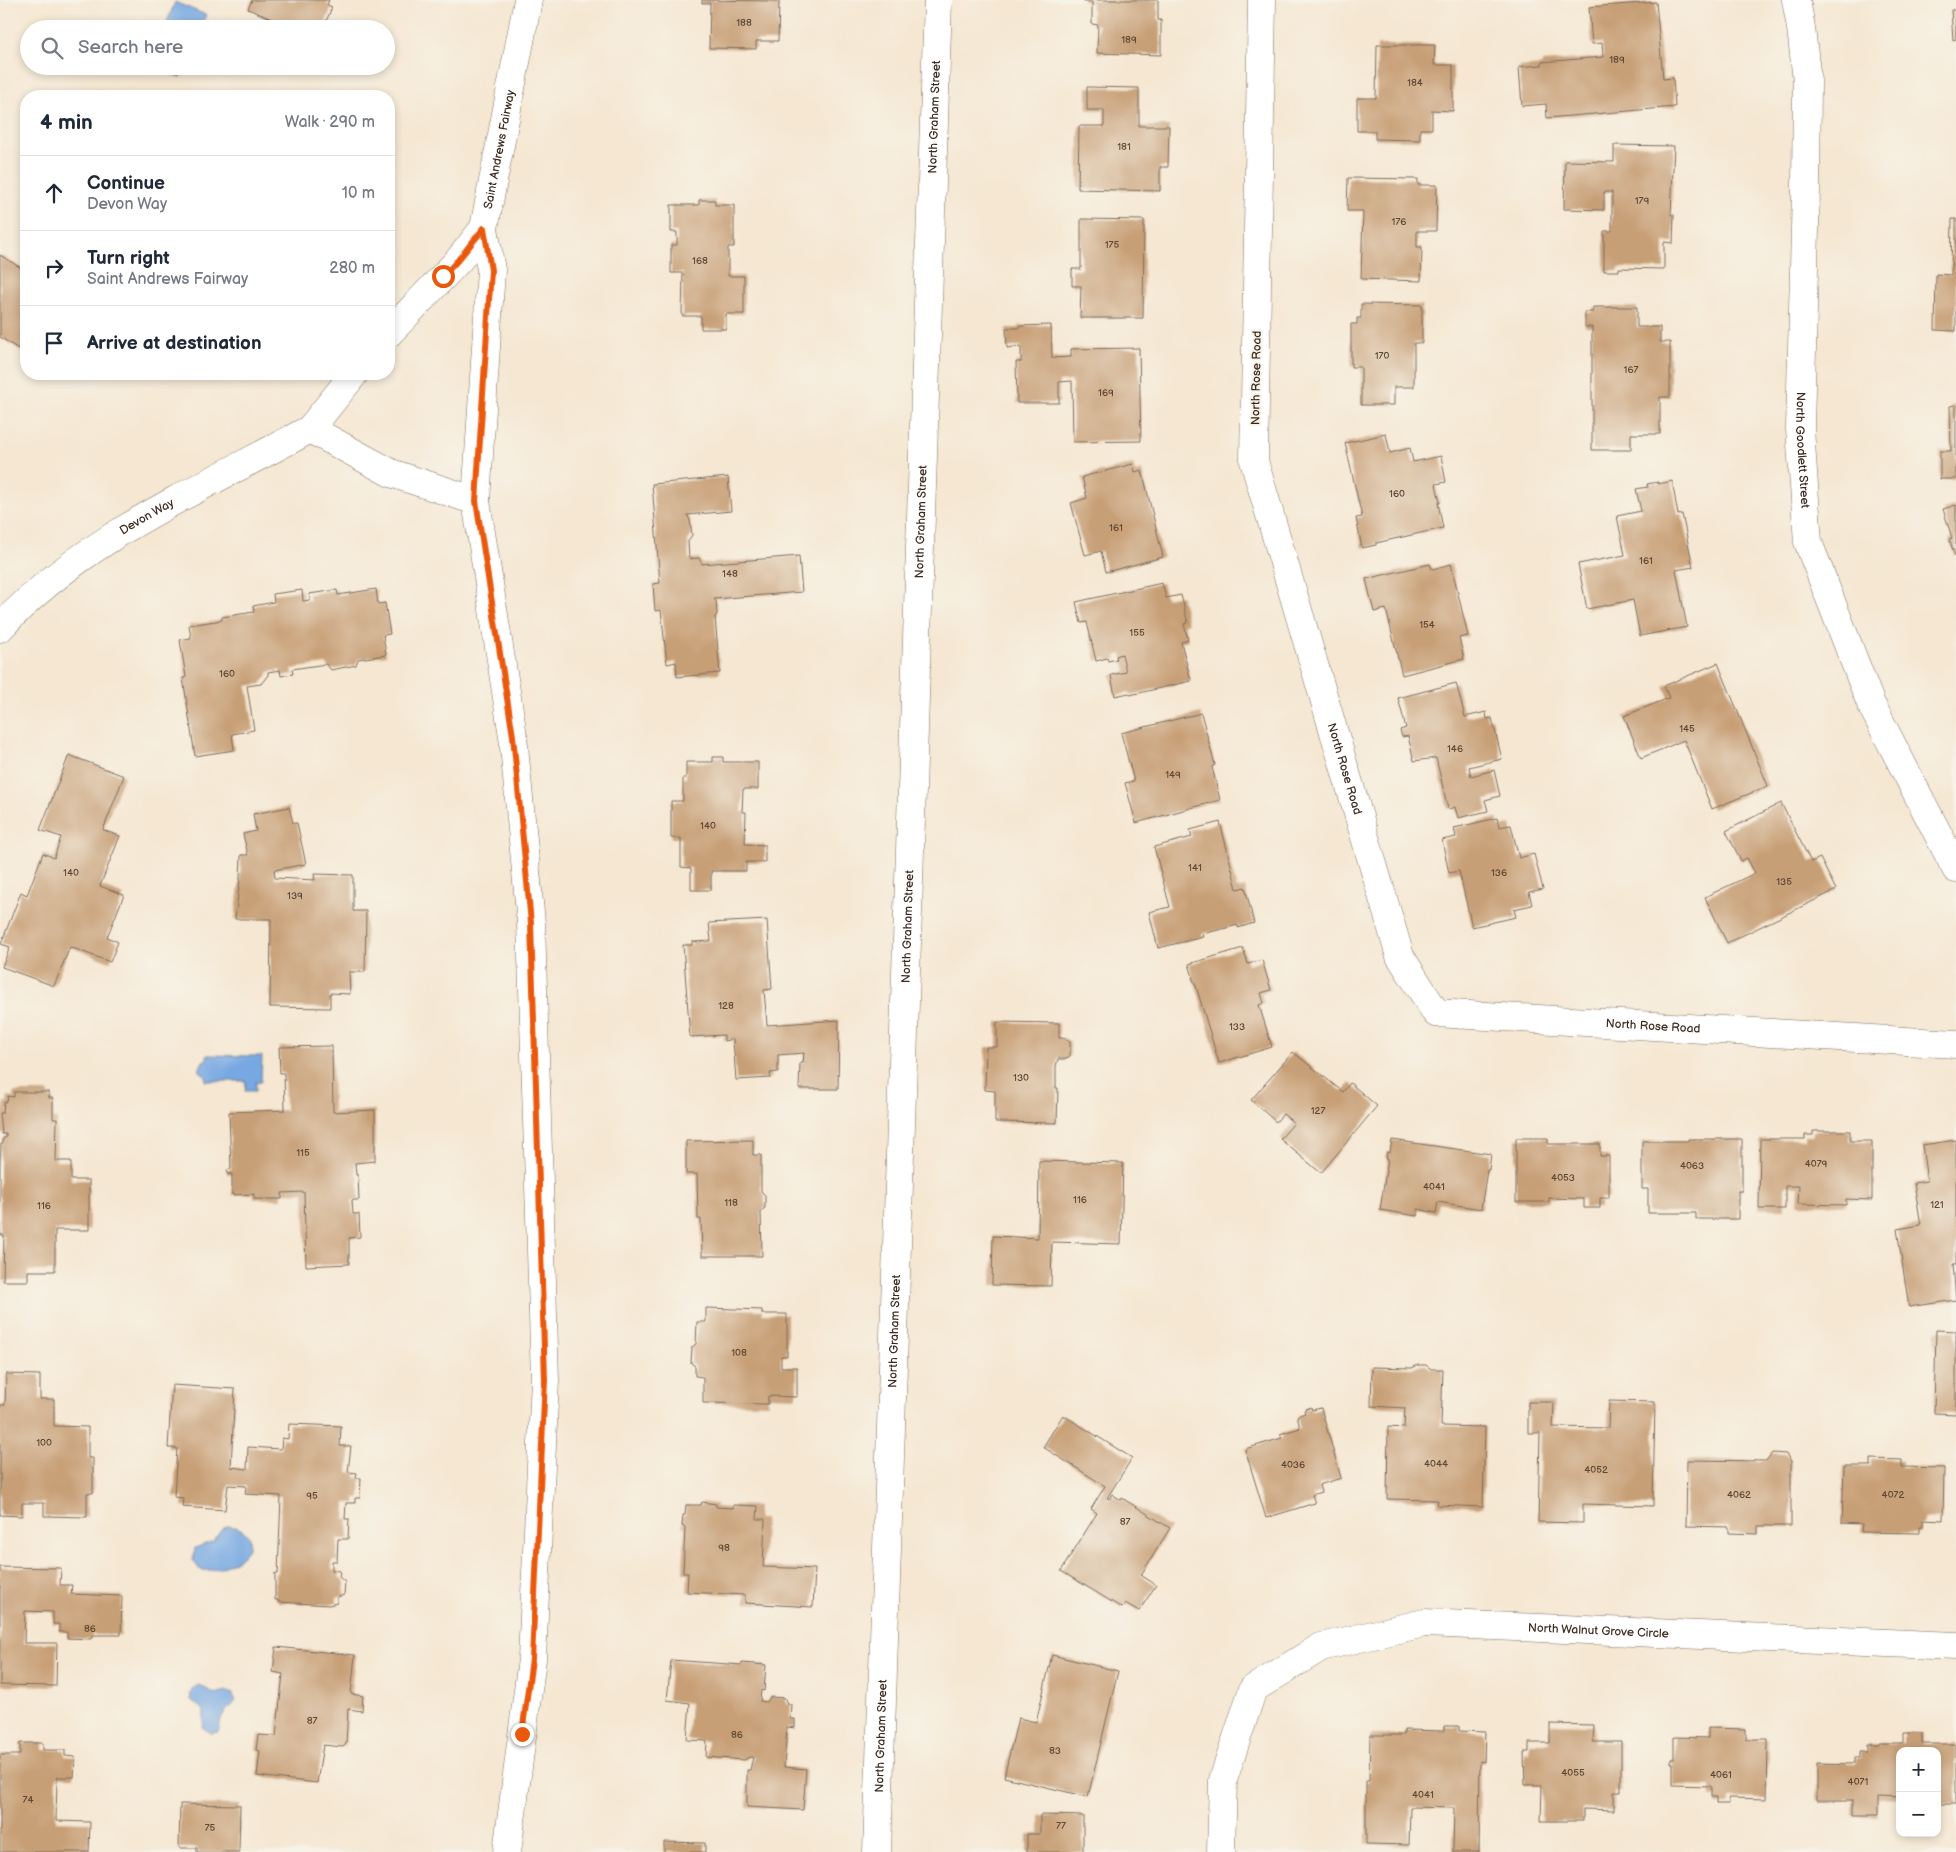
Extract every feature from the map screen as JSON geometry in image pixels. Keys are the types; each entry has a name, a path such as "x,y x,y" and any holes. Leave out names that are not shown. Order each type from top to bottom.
{"street":[{"name":"Saint Andrews Fairway","path":"507,1852 532,1659 545,1380 531,923 513,736 476,501 491,270 484,228 528,0"},
{"name":"North Graham Street","path":"877,1852 938,0"},
{"name":"North Rose Road","path":"1262,0 1254,461 1400,956 1436,1013 1956,1044"},
{"name":"North Goodlett Street","path":"1796,0 1802,28 1807,81 1800,429 1808,542 1871,704 1956,869"},
{"path":"395,327 458,260 484,228"},
{"name":"Devon Way","path":"0,628 60,572 103,544 176,498 265,454 310,429 349,380"},
{"path":"310,429 391,473 476,501"},
{"name":"North Walnut Grove Circle","path":"1221,1852 1223,1780 1253,1690 1320,1647 1424,1623 1956,1646"}],"water":[{"path":"175,2 206,15 204,20 168,20"},
{"path":"207,1055 262,1056 261,1082 256,1082 256,1091 245,1091 246,1081 206,1081 206,1077 199,1070 203,1061 207,1059"},
{"path":"227,1526 240,1529 248,1535 249,1545 247,1550 242,1556 228,1565 210,1570 199,1569 193,1560 195,1548 213,1541 222,1529"},
{"path":"199,1685 215,1694 226,1691 233,1694 234,1702 222,1717 218,1732 211,1733 203,1728 204,1711 191,1700 194,1687"}],"building":[{"path":"252,0 329,0 327,5 332,7 327,20 274,20 248,9"},
{"path":"702,0 779,1 778,41 756,41 756,49 709,48 710,3 702,3"},
{"path":"1084,0 1158,0 1158,20 1161,20 1161,55 1097,53 1098,25 1092,24 1092,2 1084,2"},
{"path":"1656,2 1663,79 1673,78 1675,107 1547,118 1546,104 1522,106 1519,67 1542,65 1542,62 1603,57 1602,43 1592,44 1589,7"},
{"path":"1951,10 1956,10 1956,39 1953,40"},
{"path":"1377,45 1435,45 1434,65 1453,65 1453,111 1432,110 1432,129 1420,129 1420,140 1375,139 1375,131 1357,131 1357,98 1376,98"},
{"path":"1087,87 1139,88 1139,126 1169,126 1168,167 1160,167 1160,191 1078,189 1079,126 1104,126 1104,110 1087,110"},
{"path":"1614,145 1674,146 1671,215 1674,215 1673,243 1664,242 1664,269 1619,268 1619,271 1604,271 1604,231 1612,231 1612,192 1604,192 1604,210 1564,209 1565,161 1614,162"},
{"path":"1348,178 1418,179 1418,185 1437,185 1436,231 1417,231 1417,247 1422,247 1421,281 1361,279 1363,211 1347,211"},
{"path":"699,200 715,200 715,205 734,205 734,247 728,247 728,276 744,276 744,314 726,314 726,329 701,329 701,316 682,316 683,273 671,273 671,245 677,245 677,232 671,232 671,205 699,205"},
{"path":"1081,219 1144,220 1143,318 1080,318 1081,286 1072,286 1072,269 1081,269"},
{"path":"1952,219 1956,219 1956,331 1935,330 1936,274 1951,275"},
{"path":"0,255 20,267 20,350 0,337"},
{"path":"1361,304 1422,305 1422,343 1414,343 1414,387 1394,387 1394,405 1361,405 1361,367 1351,367 1351,324 1357,324 1357,318 1361,318"},
{"path":"1593,307 1637,307 1637,327 1660,327 1660,342 1670,342 1670,397 1660,397 1660,434 1631,434 1631,450 1592,450 1592,327 1585,327 1585,312 1593,312"},
{"path":"1051,325 1052,358 1071,357 1071,349 1139,348 1141,441 1073,442 1072,381 1059,382 1059,403 1017,403 1016,362 1021,362 1021,346 1007,348 1006,328"},
{"path":"1956,405 1956,479 1940,479 1940,451 1951,451 1950,406"},
{"path":"1386,434 1390,453 1410,448 1413,462 1441,456 1446,482 1436,484 1443,528 1362,548 1356,518 1362,517 1345,443"},
{"path":"1133,464 1135,472 1142,470 1163,557 1106,572 1101,551 1085,555 1071,503 1087,498 1082,477"},
{"path":"728,477 731,511 687,515 690,520 692,535 688,541 689,559 699,558 702,564 799,556 802,592 714,599 716,601 717,614 715,617 720,673 677,677 676,662 667,664 661,610 655,611 653,584 660,583 652,484"},
{"path":"1672,481 1678,515 1682,514 1693,567 1676,570 1687,627 1640,636 1633,600 1587,609 1578,564 1625,555 1617,516 1641,511 1636,489 1648,487 1647,484"},
{"path":"1956,505 1956,559 1949,539 1952,538 1943,509"},
{"path":"1430,564 1432,569 1451,564 1468,636 1459,638 1464,659 1402,675 1386,609 1374,612 1366,579"},
{"path":"1162,583 1166,598 1181,595 1188,623 1184,624 1188,640 1181,642 1191,681 1130,695 1129,693 1115,696 1111,675 1126,672 1122,654 1116,656 1117,659 1108,661 1107,658 1096,661 1087,622 1081,623 1076,602"},
{"path":"376,589 378,604 385,603 390,634 383,635 386,655 358,659 356,665 331,670 326,664 292,669 293,674 281,676 280,670 268,672 268,675 261,684 247,686 254,730 232,734 234,750 195,756 183,678 186,677 180,640 191,638 189,625 222,620 222,617 254,612 253,606 274,602 273,594 302,590 303,601 310,600 309,594 337,590 338,595"},
{"path":"1718,663 1768,786 1712,809 1684,740 1641,758 1624,716 1669,698 1664,686"},
{"path":"1456,683 1465,717 1486,712 1487,719 1492,718 1502,759 1469,767 1471,776 1494,770 1500,796 1485,800 1488,811 1458,818 1455,807 1448,809 1436,758 1414,761 1408,736 1402,737 1400,730 1406,728 1398,698"},
{"path":"1201,713 1215,765 1212,767 1220,800 1136,823 1125,783 1134,781 1121,733"},
{"path":"69,755 124,776 103,830 120,836 100,886 124,895 107,937 118,942 110,962 70,947 54,986 2,967 10,947 1,944 21,892 27,895 43,853 54,858 61,837 40,830"},
{"path":"713,757 723,757 723,762 758,762 758,789 743,789 742,812 746,812 745,844 765,845 765,862 746,862 746,871 711,871 711,890 691,890 691,868 681,867 681,838 671,838 671,801 683,801 683,778 686,778 686,762 713,762"},
{"path":"1781,803 1811,862 1820,858 1836,890 1727,943 1705,897 1755,873 1747,858 1741,861 1726,831"},
{"path":"289,807 293,823 297,823 306,864 274,870 275,878 315,880 314,874 353,875 353,911 366,911 365,972 349,972 350,994 330,993 330,1008 270,1007 271,919 235,919 241,855 248,855 243,834 256,831 253,814"},
{"path":"1497,818 1499,827 1511,825 1519,858 1534,854 1543,889 1529,892 1532,905 1514,909 1516,917 1472,927 1459,871 1449,873 1442,840 1456,837 1454,828"},
{"path":"1220,822 1237,889 1245,887 1254,923 1238,928 1238,925 1202,934 1203,937 1158,948 1149,912 1170,907 1154,847 1192,837 1190,830"},
{"path":"767,920 772,989 764,990 767,1025 839,1020 838,1089 799,1089 800,1063 803,1063 804,1053 778,1055 778,1072 770,1073 771,1078 736,1080 733,1039 724,1041 724,1035 690,1037 683,945 692,945 692,942 711,941 709,923"},
{"path":"1243,948 1248,964 1262,960 1271,990 1261,993 1264,1003 1259,1005 1272,1047 1219,1063 1189,964"},
{"path":"997,1022 1059,1023 1059,1038 1064,1038 1070,1042 1070,1056 1065,1059 1058,1059 1056,1066 1056,1088 1058,1088 1057,1123 995,1122 995,1091 985,1090 986,1047 997,1047"},
{"path":"332,1046 333,1112 375,1110 375,1161 355,1163 356,1175 358,1175 359,1200 352,1200 353,1214 359,1214 360,1237 349,1238 349,1264 306,1266 304,1192 282,1193 282,1199 254,1199 254,1194 232,1195 232,1174 227,1174 227,1170 231,1169 229,1112 285,1110 284,1073 280,1073 279,1047"},
{"path":"1293,1052 1343,1092 1350,1083 1377,1106 1321,1173 1280,1139 1294,1123 1283,1114 1276,1122 1251,1100"},
{"path":"14,1092 49,1092 49,1098 53,1098 53,1119 57,1119 56,1161 71,1161 71,1180 89,1180 89,1230 55,1230 55,1271 28,1271 28,1281 3,1281 4,1235 1,1235 0,1230 0,1164 1,1144 3,1144 3,1138 6,1138 6,1134 2,1134 0,1113 3,1113 4,1102 7,1102 8,1096 14,1097"},
{"path":"1813,1131 1850,1131 1850,1141 1872,1141 1872,1200 1846,1199 1846,1205 1798,1204 1799,1186 1785,1186 1785,1209 1759,1209 1760,1139 1805,1139 1805,1135 1813,1135"},
{"path":"1516,1138 1548,1138 1548,1144 1600,1144 1600,1156 1609,1156 1609,1198 1600,1198 1600,1208 1584,1208 1584,1199 1549,1198 1549,1202 1516,1202"},
{"path":"1688,1139 1742,1139 1742,1191 1738,1191 1738,1219 1696,1219 1696,1213 1648,1213 1648,1189 1642,1189 1642,1141 1688,1141"},
{"path":"753,1140 753,1155 761,1155 761,1191 765,1195 765,1208 761,1211 762,1256 702,1256 701,1219 698,1219 697,1174 686,1174 686,1141"},
{"path":"1392,1140 1491,1154 1481,1209 1438,1202 1436,1213 1418,1209 1417,1216 1380,1210 1388,1158 1386,1158 1387,1152 1390,1153"},
{"path":"1956,1140 1956,1264 1953,1264 1956,1300 1909,1307 1897,1229 1921,1225 1914,1183 1927,1181 1922,1145"},
{"path":"1039,1161 1123,1163 1121,1244 1052,1242 1051,1286 992,1285 993,1236 1038,1238"},
{"path":"706,1308 762,1310 762,1314 787,1314 787,1356 781,1356 781,1367 797,1367 797,1397 768,1396 768,1404 703,1403 703,1377 695,1376 695,1366 691,1363 692,1347 696,1344 697,1322 706,1322"},
{"path":"1936,1330 1956,1331 1956,1414 1934,1413"},
{"path":"1418,1365 1426,1365 1431,1369 1443,1369 1441,1426 1485,1427 1483,1507 1437,1505 1438,1500 1387,1499 1388,1427 1404,1428 1405,1408 1371,1406 1372,1367 1412,1368"},
{"path":"6,1374 40,1375 40,1399 54,1399 54,1426 88,1427 88,1458 93,1458 93,1493 87,1493 87,1517 44,1516 44,1503 22,1503 22,1516 0,1515 0,1408 1,1405 5,1405"},
{"path":"172,1385 235,1389 231,1467 247,1469 248,1447 281,1449 282,1438 288,1439 289,1424 341,1426 340,1446 351,1446 348,1472 357,1473 356,1478 361,1478 360,1498 355,1498 355,1503 346,1503 345,1519 349,1519 348,1539 338,1539 337,1561 332,1561 332,1570 340,1571 339,1577 345,1582 344,1595 337,1597 337,1603 329,1605 278,1602 278,1600 275,1600 275,1573 278,1574 281,1496 245,1494 246,1486 228,1485 225,1510 182,1507 183,1498 174,1497 177,1448 168,1448"},
{"path":"1609,1401 1655,1402 1653,1506 1583,1504 1583,1523 1538,1522 1540,1433 1528,1433 1528,1402 1554,1402 1553,1427 1608,1428"},
{"path":"1311,1407 1312,1410 1321,1408 1341,1478 1319,1485 1321,1492 1312,1495 1315,1503 1266,1518 1245,1449 1282,1438 1280,1434 1300,1428 1297,1416 1305,1413 1304,1410"},
{"path":"1063,1415 1132,1458 1107,1498 1109,1499 1112,1494 1121,1500 1122,1498 1170,1528 1141,1575 1156,1585 1139,1611 1125,1603 1122,1608 1061,1571 1097,1513 1091,1509 1105,1486 1043,1447"},
{"path":"1772,1453 1786,1454 1791,1461 1791,1526 1758,1526 1758,1534 1729,1533 1729,1527 1686,1526 1687,1460 1766,1461"},
{"path":"1871,1459 1902,1460 1902,1467 1944,1468 1943,1520 1923,1519 1920,1533 1861,1532 1862,1524 1842,1523 1844,1466 1871,1466"},
{"path":"702,1502 716,1504 716,1507 733,1508 733,1505 758,1506 757,1519 765,1519 763,1567 815,1569 813,1607 745,1603 745,1595 687,1592 688,1573 683,1573 685,1527 682,1526 683,1515 685,1515 686,1505 701,1505"},
{"path":"0,1567 61,1568 60,1585 72,1585 71,1594 122,1596 121,1635 92,1635 91,1639 67,1638 67,1632 59,1632 59,1624 53,1624 53,1612 25,1611 24,1643 57,1643 56,1686 0,1685"},
{"path":"276,1647 355,1655 351,1694 363,1696 362,1711 348,1709 346,1744 343,1747 323,1745 317,1783 257,1776 260,1751 256,1750 258,1735 276,1736 283,1674 273,1672"},
{"path":"1052,1655 1118,1671 1088,1797 1004,1777 1018,1718 1036,1722"},
{"path":"671,1660 766,1665 764,1691 761,1690 760,1701 767,1702 770,1697 785,1698 787,1704 791,1704 790,1719 795,1719 795,1728 787,1727 784,1767 806,1769 803,1810 747,1807 747,1770 750,1770 753,1757 744,1760 706,1757 707,1741 687,1740 690,1703 667,1700"},
{"path":"1550,1724 1594,1725 1593,1742 1621,1742 1621,1792 1614,1792 1614,1810 1583,1809 1583,1821 1541,1821 1542,1785 1525,1785 1524,1752 1529,1752 1529,1743 1550,1743"},
{"path":"1444,1726 1459,1726 1459,1731 1485,1732 1484,1762 1480,1761 1479,1852 1453,1852 1454,1808 1410,1807 1409,1845 1366,1844 1366,1781 1369,1781 1370,1735 1404,1735 1404,1730 1444,1731"},
{"path":"1708,1728 1746,1729 1746,1739 1768,1739 1767,1799 1729,1798 1729,1804 1716,1804 1716,1797 1711,1797 1711,1786 1673,1785 1673,1763 1671,1763 1671,1759 1674,1759 1674,1737 1708,1738"},
{"path":"1904,1733 1922,1733 1922,1744 1956,1744 1956,1804 1941,1804 1941,1747 1896,1747 1896,1798 1878,1797 1878,1816 1853,1816 1853,1800 1817,1800 1817,1763 1855,1764 1855,1758 1860,1758 1860,1752 1868,1752 1868,1745 1904,1743"},
{"path":"20,1743 43,1743 43,1750 65,1750 65,1756 75,1757 74,1777 57,1777 56,1821 90,1822 89,1852 0,1852 0,1755 20,1755"},
{"path":"180,1804 240,1805 239,1852 197,1852 197,1848 179,1848"},
{"path":"1040,1815 1083,1816 1083,1852 1027,1852 1027,1834 1040,1834"},
{"path":"664,1842 705,1843 705,1852 664,1852"}],"route":[{"path":"443,276 484,228 491,270 476,501 513,736 531,923 545,1380 532,1659 522,1734"}]}
